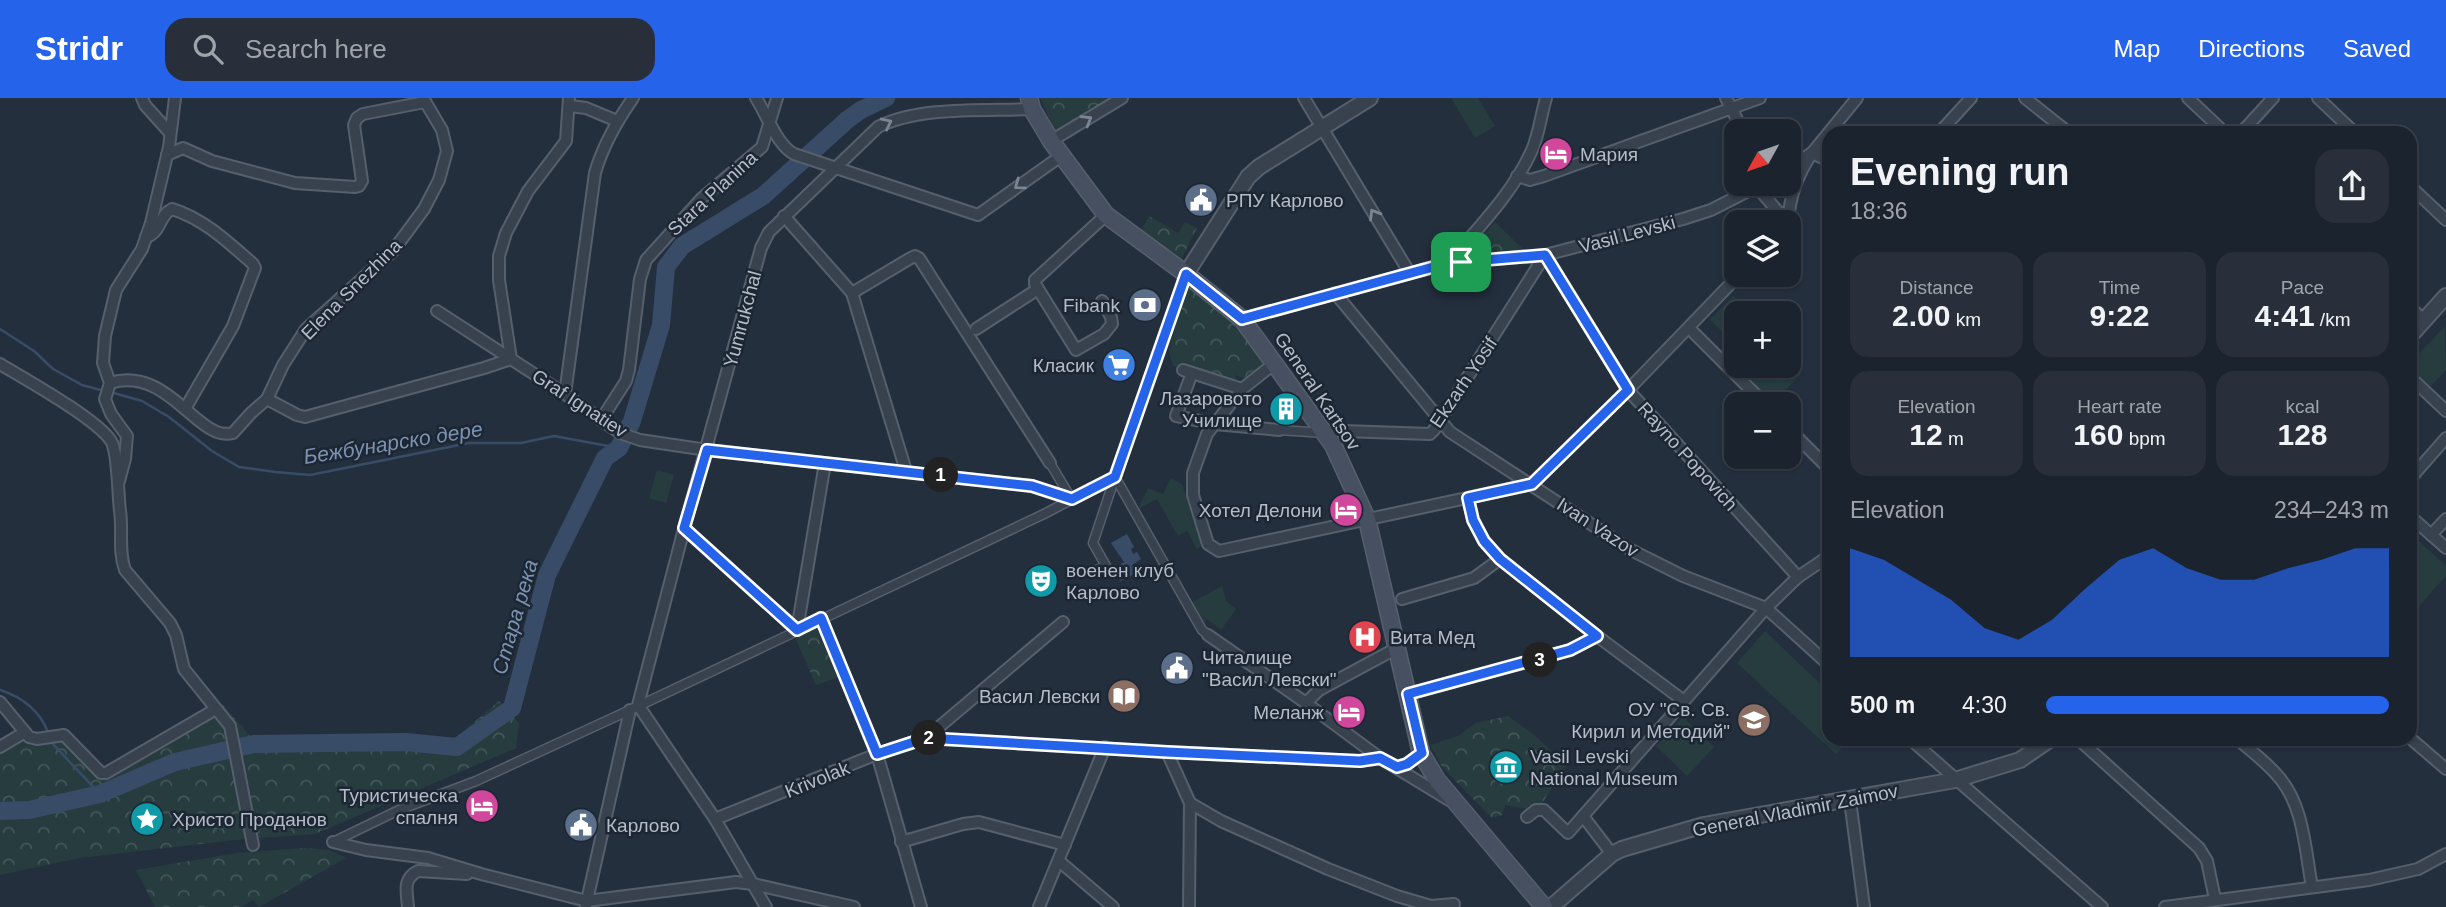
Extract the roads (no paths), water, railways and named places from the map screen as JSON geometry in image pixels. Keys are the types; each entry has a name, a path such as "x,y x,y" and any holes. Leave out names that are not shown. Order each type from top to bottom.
{"main road":[{"name":"General Kartsov","path":"1030,103 1061,156 1105,215 1242,319 1325,433 1367,519 1394,601 1397,648 1422,753 1437,780 1544,907"}],"street":[{"path":"142,98 170,133"},
{"path":"118,483 125,458 127,436 111,414 103,363 105,336 110,308 123,277 146,237 167,155 175,98"},
{"path":"565,394 595,173 617,121 633,98"},
{"path":"756,98 781,144 794,155 978,215 1061,156"},
{"name":"Stara Planina","path":"601,420 626,381 640,279 646,260 702,198 762,147 778,98"},
{"path":"1051,141 1122,98"},
{"path":"1304,98 1409,272"},
{"path":"1097,570 1106,566 1093,542 1186,274 1248,177 1259,167 1370,98"},
{"path":"1448,263 1492,212 1517,176 1532,150 1546,98"},
{"path":"1517,176 1530,180 1537,178 1728,103 1760,98"},
{"path":"1834,126 1857,98"},
{"path":"1945,126 1971,98"},
{"path":"2025,98 2060,126"},
{"path":"2188,98 2218,126"},
{"path":"2247,126 2273,98"},
{"path":"2318,98 2347,126"},
{"path":"167,155 183,148 212,161 295,183 355,187 362,181 354,125 357,118 363,114 424,100"},
{"name":"Elena Snezhina","path":"185,409 213,429 226,434 233,433 267,399 306,328 393,251 424,209 439,180 447,150 442,130 424,100"},
{"path":"267,399 305,417 510,359 499,280 499,256 506,233 528,191 566,141 569,102 617,121"},
{"name":"Yumrukchal","path":"586,904 634,708 761,248 769,232 878,127 896,118 1030,103"},
{"path":"1728,103 1737,119"},
{"path":"1789,210 1794,184 1811,153 1822,140"},
{"path":"1811,153 1822,158"},
{"path":"1801,160 1811,153"},
{"path":"2417,193 2446,220"},
{"name":"Vasil Levski","path":"1242,319 1448,263 1545,255 1683,219 1737,196"},
{"path":"1768,196 1779,210"},
{"path":"108,390 126,379 145,382 185,409 233,326 254,268 227,240 194,218 172,209 163,215 156,232 146,237"},
{"path":"1102,302 1112,324 1104,334 1076,351 1035,280 1105,215"},
{"path":"784,216 852,293 906,471"},
{"name":"Rayno Popovich","path":"1545,255 1628,390 1798,577"},
{"name":"Ekzarh Yosif","path":"1242,389 1188,372 1176,416 1215,424 1279,430 1430,433 1545,255"},
{"path":"852,293 909,259 915,256 919,258 972,332 1072,499"},
{"path":"1275,363 1242,389 1207,434 1193,473 1193,495 1208,544 1219,551 1532,484 1728,287"},
{"path":"972,332 1038,289"},
{"name":"Ivan Vazov","path":"1335,293 1450,432 1629,549 1683,576 1766,608 1822,659"},
{"path":"2417,329 2446,296"},
{"name":"Graf Ignatiev","path":"437,311 620,433 640,440 707,450 1032,486"},
{"path":"2417,314 2424,321"},
{"path":"1689,328 1753,392"},
{"path":"0,365 73,410 111,442 116,455 121,552 125,570 170,623 176,635 184,669 230,726 253,845"},
{"path":"2417,384 2446,411"},
{"path":"2417,471 2446,438"},
{"path":"1801,441 1822,462"},
{"path":"797,630 825,463"},
{"path":"332,842 399,810 476,781 634,708 1031,520 1115,477"},
{"path":"1115,477 1202,631 1380,758 1463,809"},
{"path":"1032,486 1072,499"},
{"path":"1468,498 1473,520 1484,541 1500,559 1684,701"},
{"path":"2431,535 2446,519"},
{"path":"2417,522 2446,548"},
{"path":"684,528 797,630"},
{"path":"1394,601 1474,578 1500,559"},
{"path":"1527,817 1536,810 1544,810 1568,833 1766,608 1798,577 1822,561"},
{"path":"821,618 877,754 921,907"},
{"path":"926,738 1063,622"},
{"path":"1408,694 1570,650 1597,636"},
{"path":"1306,703 1319,690 1397,648"},
{"path":"0,702 29,737 37,739 59,734 70,739 101,773 106,773 216,709"},
{"path":"634,708 715,818 765,906 787,892"},
{"path":"0,747 25,732"},
{"name":"Krivolak","path":"715,818 807,784 877,754 926,738 1360,761 1380,758"},
{"path":"2417,744 2446,769"},
{"path":"1918,746 2102,907"},
{"name":"General Vladimir Zaimov","path":"1551,907 1612,854 1634,845 1704,825 1955,780 2020,760 2040,746"},
{"path":"2086,746 2199,848 2207,862 2215,900"},
{"path":"2245,746 2278,775 2290,793 2299,813 2312,887"},
{"path":"1039,907 1105,747"},
{"path":"1167,752 1190,803 1189,907"},
{"path":"1397,767 1407,764 1422,753"},
{"path":"1850,800 1864,907"},
{"path":"1190,803 1221,821 1328,869 1397,896 1431,906 1454,904"},
{"path":"1584,816 1612,854"},
{"path":"901,842 979,822 1065,845"},
{"path":"332,842 366,850 428,858 586,904 736,882 854,907"},
{"path":"2165,907 2393,876 2418,869 2446,854"},
{"path":"1059,861 1113,907"},
{"path":"408,907 406,883 412,874 481,874"}],"water":[{"path":"1127,534 1134,547 1131,549 1133,554 1137,552 1141,559 1132,565 1136,573 1120,581 1113,568 1124,562 1111,543"}],"waterway":[{"name":"Стара река","path":"0,811 29,810 100,794 175,762 254,744 405,742 457,747 512,708 547,575 605,458 619,448 632,421 661,325 666,267 682,246 763,196 847,120 886,98"},
{"name":"Бежбунарско дере","path":"0,329 34,351 53,369 82,385 104,391"},
{"name":"Бежбунарско дере","path":"110,392 142,401 239,467 275,472 310,475 469,443 521,443 554,436 619,448"},
{"path":"0,690 29,705 48,732"},
{"path":"51,742 100,794"}],"place":[{"name":"Мария","path":"1556,154"},
{"name":"РПУ Карлово","path":"1201,200"},
{"name":"Fibank","path":"1145,305"},
{"name":"Класик","path":"1119,365"},
{"name":"Лазаровото Училище","path":"1286,409"},
{"name":"Хотел Делони","path":"1346,510"},
{"name":"военен клуб Карлово","path":"1041,581"},
{"name":"Вита Мед","path":"1365,637"},
{"name":"Читалище \"Васил Левски\"","path":"1177,668"},
{"name":"Васил Левски","path":"1124,696"},
{"name":"Меланж","path":"1349,712"},
{"name":"ОУ \"Св. Св. Кирил и Методий\"","path":"1754,720"},
{"name":"Vasil Levski National Museum","path":"1506,767"},
{"name":"Туристическа спалня","path":"482,806"},
{"name":"Христо Проданов","path":"147,819"},
{"name":"Карлово","path":"581,825"}]}
